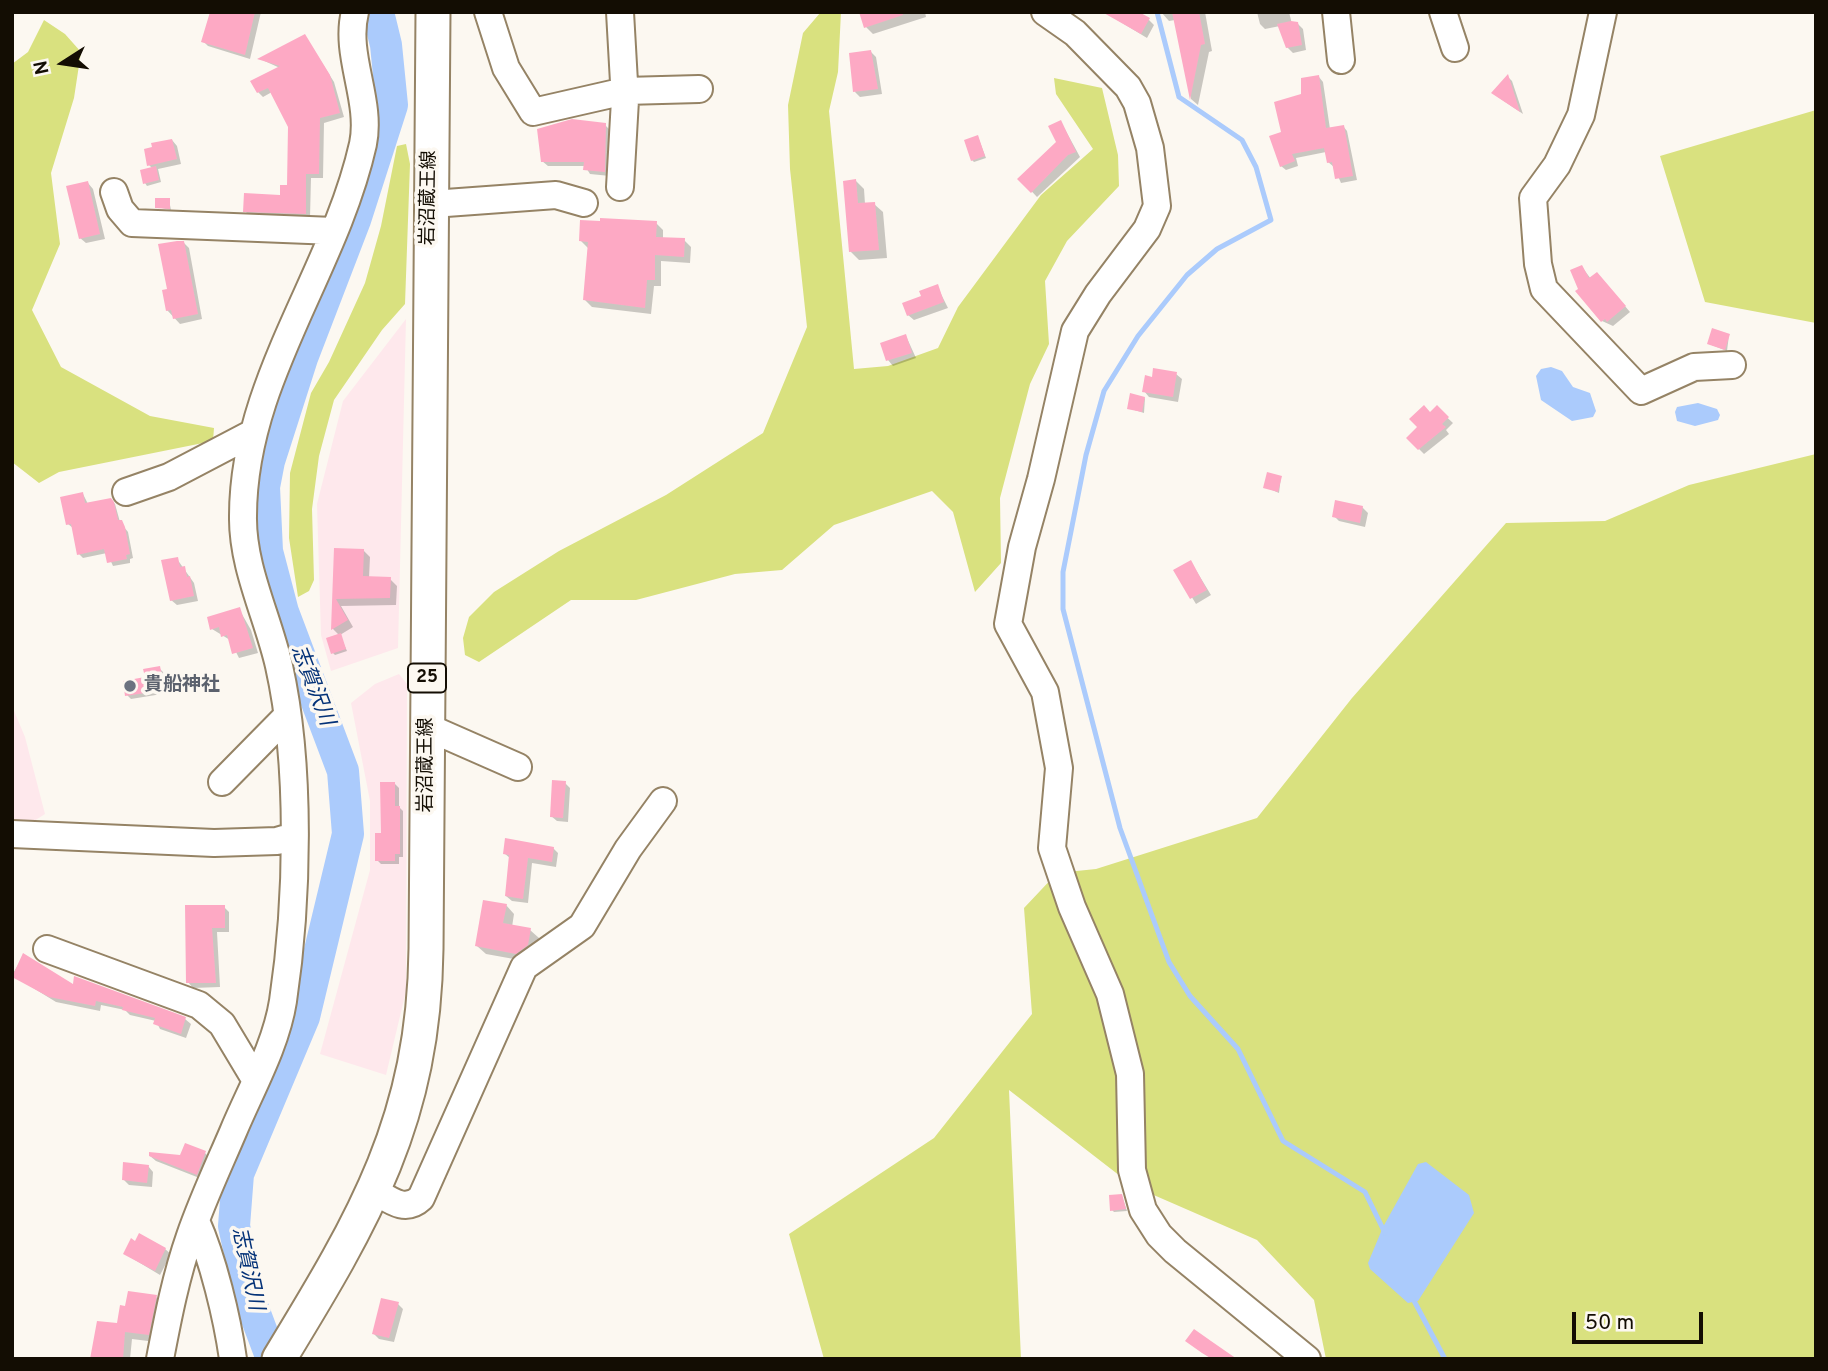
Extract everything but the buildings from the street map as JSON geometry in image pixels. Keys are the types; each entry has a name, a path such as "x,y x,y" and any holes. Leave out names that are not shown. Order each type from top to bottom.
{"main road":[{"name":"岩沼蔵王線","path":"279,1359 375,1191 405,1112 422,1031 426,990 433,12"}],"street":[{"path":"488,12 506,68 533,112 625,91 699,89"},
{"path":"620,12 625,91 620,187"},
{"path":"1045,12 1075,33 1128,87 1137,103 1150,148 1157,206 1147,229 1098,294 1075,331 1041,479 1022,547 1008,624 1045,692 1059,768 1052,848 1072,907 1110,994 1130,1074 1132,1170 1143,1210 1159,1236 1175,1251 1307,1359"},
{"path":"1336,12 1341,60"},
{"path":"1443,12 1455,48"},
{"path":"1603,12 1581,115 1557,165 1533,198 1538,264 1544,289 1642,391 1693,367 1732,365"},
{"path":"160,1359 170,1306 196,1221 283,1004 294,836 291,752 279,667 250,562 242,520 251,434 334,232 359,156 365,128 354,15"},
{"path":"114,192 120,209 132,223 334,232"},
{"path":"430,201 446,203 556,195 584,203"},
{"path":"126,492 169,477 251,434"},
{"path":"222,782 286,717"},
{"path":"427,727 518,766"},
{"path":"375,1191 398,1205 411,1205 421,1198 524,967 582,926 628,849 663,801"},
{"path":"12,834 214,843 277,841 294,836"},
{"path":"47,949 199,1005 222,1024 255,1079"},
{"path":"196,1221 205,1242 227,1319 233,1359"}],"shaded area":[{"path":"406,319 398,648 331,671 321,635 317,504 343,401"},
{"path":"399,674 407,684 406,991 386,1075 320,1054 370,870 370,801 351,703 375,684"},
{"path":"12,706 25,737 45,814 12,835"}],"green space":[{"path":"841,12 838,72 829,111 854,369 888,366 938,348 958,307 1041,195 1093,149 1056,94 1054,78 1102,88 1118,155 1119,186 1067,241 1045,281 1049,344 1030,384 1000,498 1001,563 975,592 953,512 932,491 834,525 782,570 735,574 636,600 571,600 479,662 465,655 463,638 469,617 494,592 559,551 666,495 763,433 807,327 790,169 788,105 803,33 820,13"},
{"path":"44,20 65,34 81,52 74,98 51,173 60,244 32,310 61,367 150,416 214,428 213,441 59,472 39,483 12,462 12,64 28,52"},
{"path":"1816,110 1816,323 1705,302 1660,156"},
{"path":"406,144 410,164 405,304 382,330 334,400 319,456 312,509 314,580 309,591 298,597 289,538 290,473 311,393 329,362 365,283 381,226 397,146"},
{"path":"1816,454 1816,1359 1326,1359 1314,1300 1257,1240 1133,1186 1009,1090 1021,1359 824,1359 789,1234 934,1138 1032,1014 1024,908 1057,873 1096,869 1257,818 1352,698 1506,523 1605,521 1689,485"}],"water":[{"path":"1551,367 1562,371 1573,387 1590,393 1596,411 1593,417 1572,421 1541,400 1536,376 1541,369"},
{"path":"1698,403 1717,409 1720,415 1718,420 1695,426 1677,421 1677,407"},
{"path":"1426,1162 1469,1195 1474,1213 1418,1301 1408,1303 1370,1269 1368,1263 1383,1227 1418,1164"}],"waterway":[{"name":"志賀沢川","path":"272,1359 251,1303 234,1226 238,1174 304,1017 348,834 343,771 283,612 267,551 264,487 269,461 302,358 355,220 392,105 386,45 378,12"},
{"path":"1157,12 1179,97 1242,140 1256,167 1271,220 1217,249 1187,275 1138,336 1104,391 1086,455 1063,572 1063,609 1120,828 1169,962 1190,996 1238,1049 1283,1141 1365,1192 1385,1233"},
{"path":"1412,1297 1445,1359"}],"place":[{"name":"貴船神社","path":"130,686"}]}
